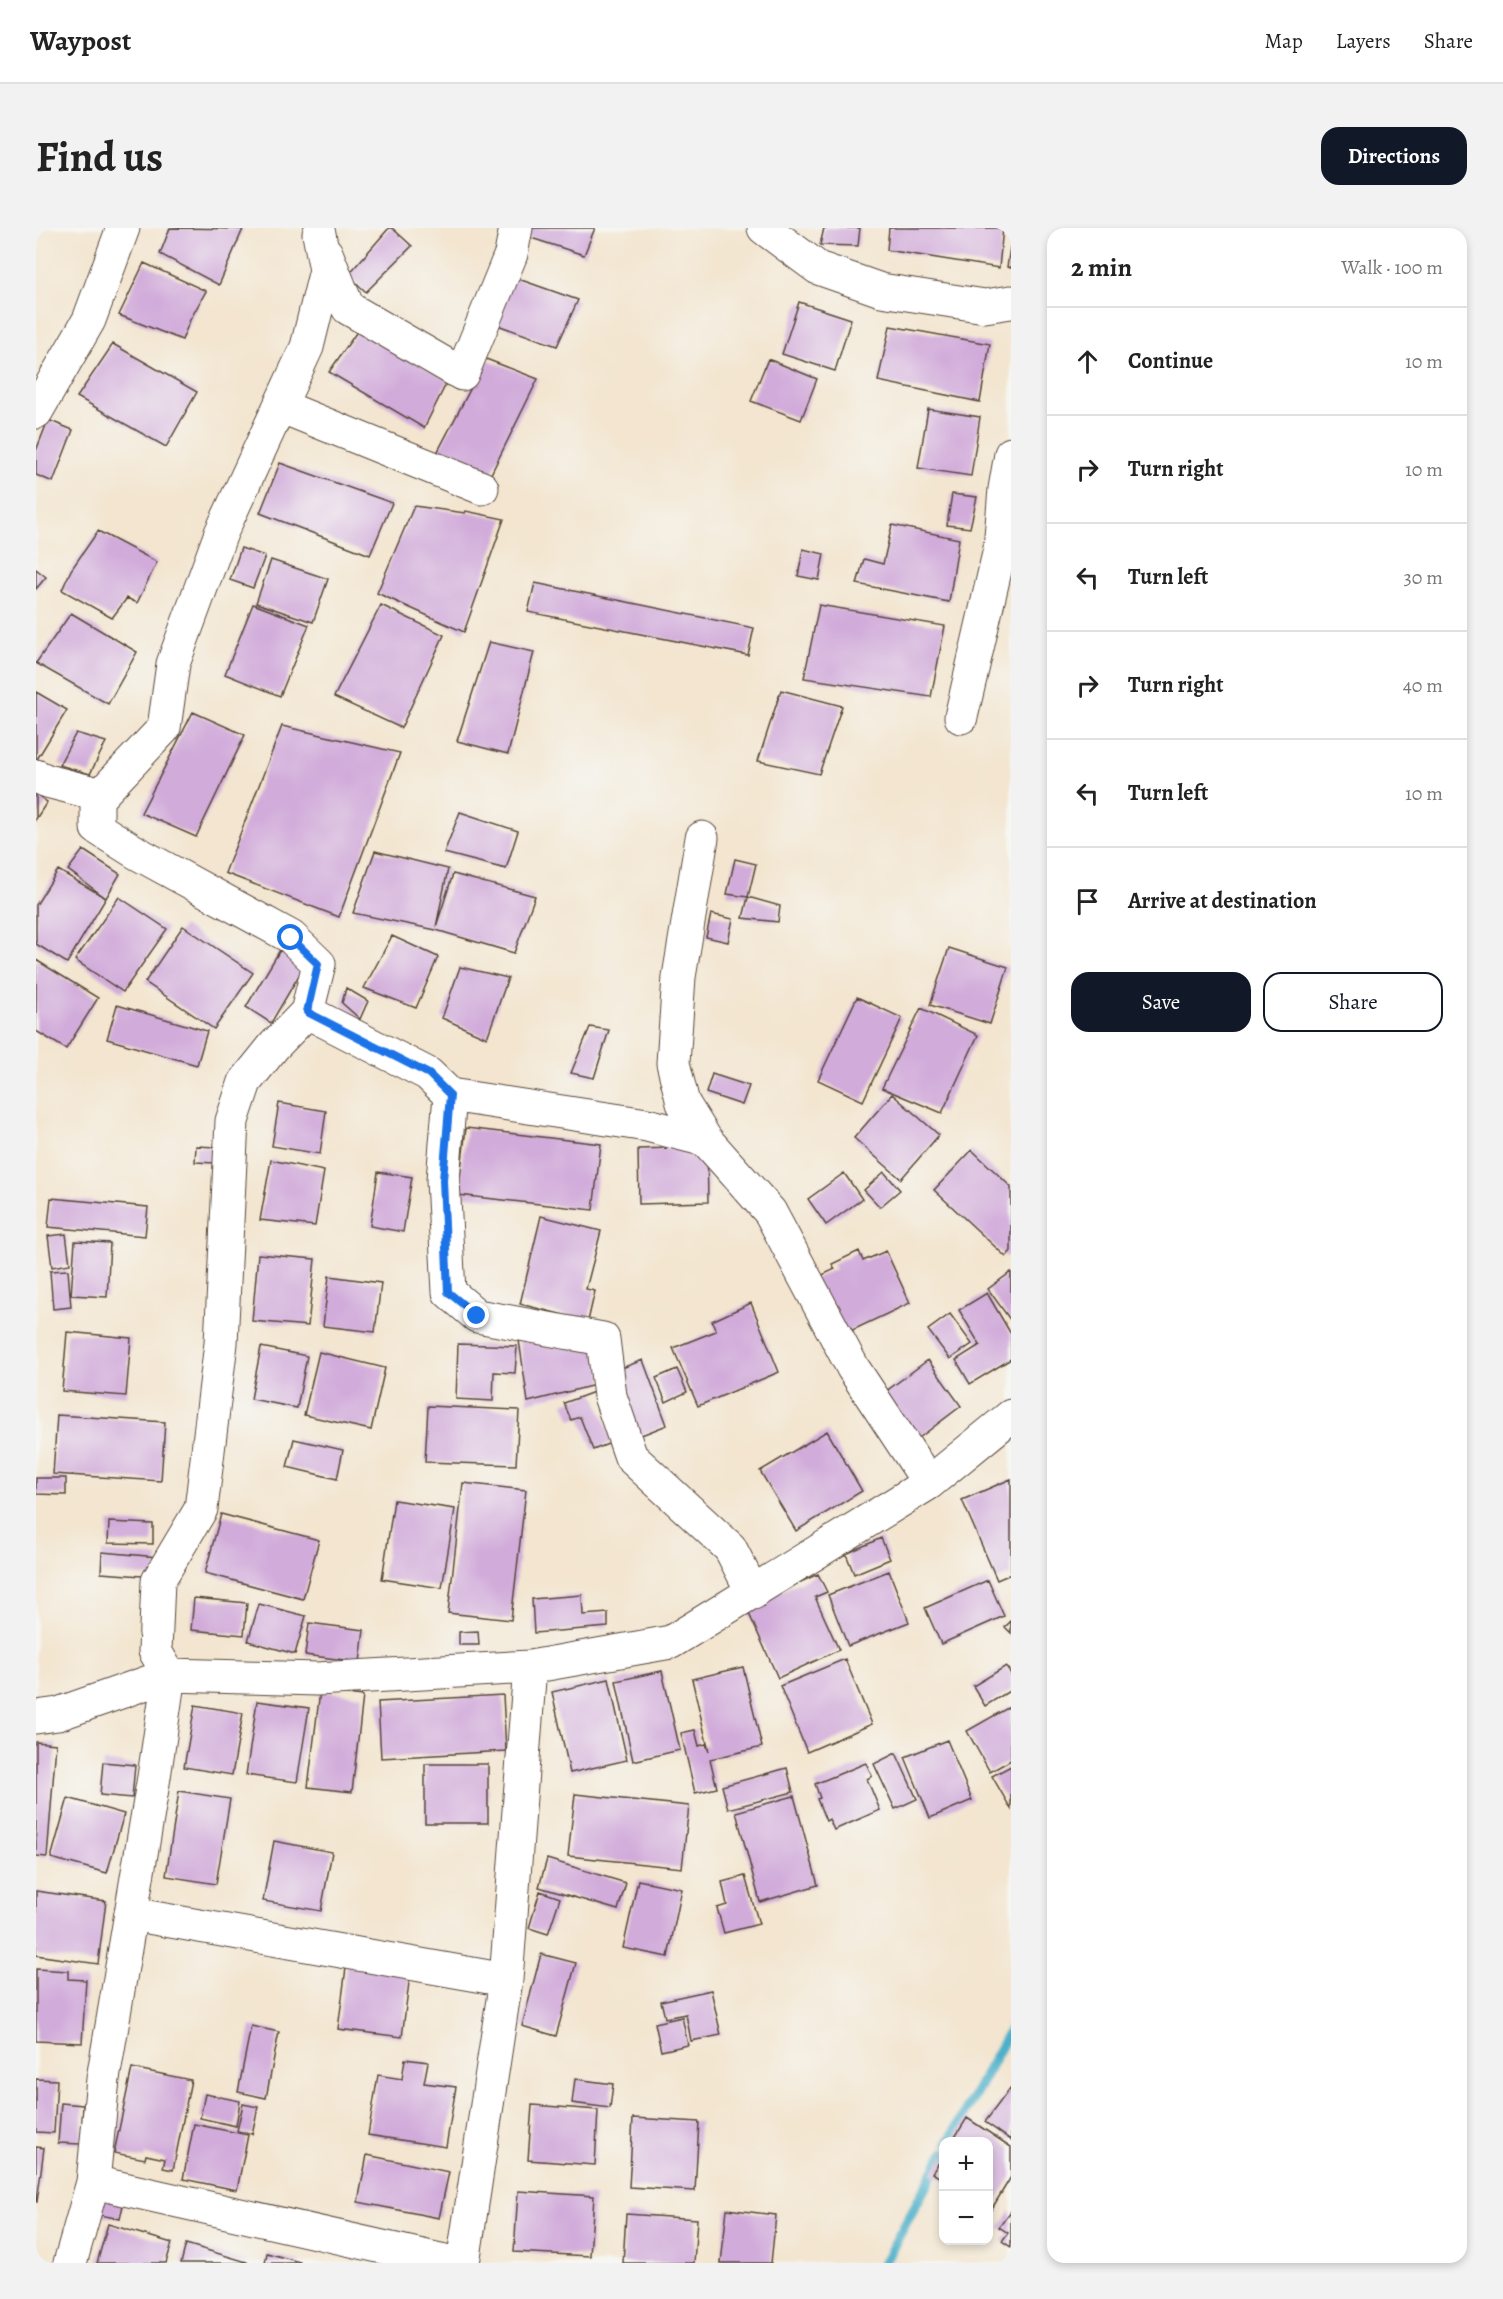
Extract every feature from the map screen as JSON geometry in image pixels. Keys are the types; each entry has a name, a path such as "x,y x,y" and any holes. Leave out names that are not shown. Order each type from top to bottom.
{"street":[{"path":"36,412 89,320 123,228"},
{"path":"313,231 348,308 462,374 511,254 516,228"},
{"path":"764,228 818,268 881,291 985,306 1011,302"},
{"path":"97,799 164,728 173,664 221,533 307,347 326,270 313,231"},
{"path":"280,406 482,488"},
{"path":"961,717 1005,552 1005,489 1011,454"},
{"path":"36,776 46,781 98,794 97,828 137,853 291,938 318,964 307,1012 274,1046 245,1082 232,1121 221,1343 201,1509 158,1581 155,1651 169,1675 104,2079 93,2182 70,2263"},
{"path":"702,837 679,977 673,1063 683,1103 706,1140 770,1212 852,1368 928,1483"},
{"path":"307,1012 429,1074 450,1095 647,1125 706,1140"},
{"path":"450,1095 443,1180 448,1292 477,1316 603,1339 610,1396 631,1456 730,1548 753,1593"},
{"path":"36,1717 58,1714 169,1675 317,1679 530,1667 671,1642 928,1483 1011,1416"},
{"path":"463,2263 506,1980 530,1667"},
{"path":"131,1914 506,1980"},
{"path":"93,2182 454,2263"}],"building":[{"path":"170,228 243,229 219,285 160,254"},
{"path":"389,228 392,228 412,246 366,292 348,275"},
{"path":"531,228 595,228 584,255 528,237"},
{"path":"824,228 860,228 858,246 820,245"},
{"path":"889,228 1003,228 999,268 887,250"},
{"path":"1011,249 1011,268 1007,267"},
{"path":"144,263 206,291 182,340 119,315"},
{"path":"510,276 578,300 557,346 489,322"},
{"path":"799,302 851,319 835,371 782,354"},
{"path":"890,326 990,344 980,402 878,381"},
{"path":"358,330 448,380 424,428 329,372"},
{"path":"113,344 197,392 166,447 77,397"},
{"path":"486,359 538,379 488,480 436,455"},
{"path":"768,359 817,379 801,420 751,401"},
{"path":"928,409 980,417 971,476 918,468"},
{"path":"48,420 73,430 53,482 36,475 36,451"},
{"path":"280,463 392,503 370,555 260,513"},
{"path":"952,494 977,497 970,528 947,525"},
{"path":"414,506 465,513 466,511 504,519 464,632 377,593"},
{"path":"892,525 959,539 949,602 857,584 864,559 883,564"},
{"path":"98,531 157,562 137,603 127,598 112,618 62,590 71,570"},
{"path":"241,548 265,556 253,588 230,580"},
{"path":"803,549 824,554 819,580 798,576"},
{"path":"271,560 328,579 313,622 256,603"},
{"path":"36,569 46,577 36,589"},
{"path":"535,583 754,628 748,655 528,612"},
{"path":"253,604 309,625 280,696 225,674"},
{"path":"381,605 444,635 401,728 334,697"},
{"path":"819,605 945,626 931,697 804,678"},
{"path":"71,613 137,652 108,704 36,663"},
{"path":"489,642 534,652 508,754 457,741"},
{"path":"781,690 842,706 819,774 758,761"},
{"path":"36,692 67,710 36,761"},
{"path":"193,712 245,735 196,837 141,813"},
{"path":"282,726 400,753 339,917 225,873"},
{"path":"76,733 106,742 90,774 59,765"},
{"path":"36,794 47,802 36,819"},
{"path":"460,812 518,831 506,869 444,853"},
{"path":"83,850 120,874 106,898 68,870"},
{"path":"375,851 448,869 436,927 453,874 535,896 514,953 436,930 353,913"},
{"path":"735,859 756,864 748,897 727,894"},
{"path":"58,870 106,898 67,963 36,944 36,905"},
{"path":"119,897 167,929 123,992 75,960"},
{"path":"748,897 780,906 778,922 743,918"},
{"path":"711,914 733,919 728,942 706,937"},
{"path":"183,926 253,973 214,1029 145,982"},
{"path":"392,936 438,957 416,1008 364,988"},
{"path":"949,948 1008,967 990,1024 930,1005"},
{"path":"280,950 305,965 271,1023 246,1007"},
{"path":"36,960 98,998 66,1049 36,1031"},
{"path":"460,967 508,978 487,1038 442,1018"},
{"path":"346,988 368,1001 360,1019 342,1003"},
{"path":"857,997 902,1018 863,1101 818,1080"},
{"path":"117,1005 207,1031 197,1065 107,1039"},
{"path":"921,1008 978,1035 942,1113 882,1088"},
{"path":"590,1027 609,1030 594,1078 571,1073"},
{"path":"712,1074 749,1086 742,1105 706,1093"},
{"path":"892,1094 939,1135 901,1179 854,1138"},
{"path":"279,1103 326,1111 320,1154 272,1146"},
{"path":"466,1128 601,1144 593,1210 458,1195"},
{"path":"196,1146 216,1147 215,1163 195,1162"},
{"path":"707,1147 708,1202 639,1204 638,1149"},
{"path":"972,1150 1011,1187 1011,1251 1006,1257 934,1190"},
{"path":"271,1160 324,1171 315,1226 260,1220"},
{"path":"378,1172 412,1177 403,1232 370,1226"},
{"path":"884,1172 900,1190 880,1207 864,1190"},
{"path":"844,1173 862,1199 826,1225 808,1199"},
{"path":"51,1198 148,1207 145,1236 48,1227"},
{"path":"541,1216 601,1231 586,1289 595,1291 588,1321 520,1304"},
{"path":"66,1234 70,1264 52,1267 48,1236"},
{"path":"75,1241 110,1243 107,1297 71,1295"},
{"path":"859,1251 863,1261 886,1251 910,1303 840,1336 814,1279 835,1269 832,1264"},
{"path":"258,1254 315,1259 308,1326 252,1321"},
{"path":"68,1270 71,1307 53,1309 50,1271"},
{"path":"1011,1272 1011,1321 988,1289"},
{"path":"329,1276 381,1283 375,1332 323,1326"},
{"path":"987,1293 1011,1334 1011,1359 970,1384 956,1360 980,1345 959,1310"},
{"path":"751,1303 779,1372 698,1406 673,1348 716,1331 712,1321"},
{"path":"950,1314 972,1344 950,1359 928,1330"},
{"path":"67,1332 131,1338 126,1396 62,1391"},
{"path":"519,1340 598,1347 603,1383 528,1402"},
{"path":"458,1344 517,1346 515,1373 494,1372 493,1401 456,1399"},
{"path":"261,1347 307,1356 297,1408 251,1399"},
{"path":"319,1352 385,1368 371,1430 304,1415"},
{"path":"643,1360 667,1425 639,1436 614,1371"},
{"path":"928,1360 961,1406 915,1441 881,1395"},
{"path":"677,1369 687,1392 666,1402 656,1378"},
{"path":"594,1392 613,1442 593,1450 580,1417 571,1420 564,1403"},
{"path":"428,1406 519,1410 516,1465 425,1462"},
{"path":"57,1415 165,1422 161,1481 53,1474"},
{"path":"827,1431 862,1491 796,1531 760,1471"},
{"path":"294,1439 343,1450 337,1479 287,1467"},
{"path":"36,1478 66,1478 66,1495 36,1494"},
{"path":"1011,1479 1011,1574 997,1580 962,1500"},
{"path":"463,1483 526,1490 511,1620 448,1613"},
{"path":"394,1500 455,1509 442,1588 382,1579"},
{"path":"221,1514 319,1540 303,1599 205,1573"},
{"path":"109,1522 153,1524 153,1544 108,1543"},
{"path":"881,1538 890,1559 854,1574 846,1554"},
{"path":"102,1552 158,1557 156,1577 101,1573"},
{"path":"889,1571 909,1622 848,1646 828,1595"},
{"path":"818,1574 827,1592 815,1597 839,1650 778,1678 746,1607"},
{"path":"988,1580 1004,1616 941,1644 925,1608"},
{"path":"582,1595 583,1615 608,1613 608,1627 534,1633 532,1599"},
{"path":"194,1598 247,1603 244,1635 191,1630"},
{"path":"259,1604 306,1616 295,1654 248,1641"},
{"path":"1011,1621 1011,1633 1005,1627"},
{"path":"309,1623 364,1630 360,1662 305,1655"},
{"path":"478,1631 479,1645 459,1645 459,1632"},
{"path":"845,1659 872,1724 807,1752 780,1686"},
{"path":"1006,1666 1011,1674 1011,1690 985,1706 973,1686"},
{"path":"743,1667 762,1747 710,1759 717,1788 695,1793 681,1733 695,1730 699,1746 706,1744 709,1752 692,1679"},
{"path":"662,1671 680,1750 633,1761 616,1681"},
{"path":"609,1679 627,1760 570,1773 552,1692"},
{"path":"320,1691 363,1696 352,1792 308,1787"},
{"path":"503,1695 506,1751 381,1758 378,1702"},
{"path":"257,1701 309,1708 297,1782 246,1775"},
{"path":"195,1705 243,1713 232,1775 184,1767"},
{"path":"1011,1706 1011,1760 990,1772 967,1731"},
{"path":"947,1740 972,1800 930,1818 905,1757"},
{"path":"36,1742 56,1744 47,1857 36,1856"},
{"path":"896,1753 917,1799 895,1809 874,1764"},
{"path":"103,1762 135,1765 132,1798 100,1795"},
{"path":"866,1763 872,1776 867,1779 880,1810 834,1830 829,1819 826,1821 817,1799 820,1798 815,1784"},
{"path":"425,1764 488,1764 488,1823 425,1823"},
{"path":"1011,1766 1011,1809 992,1776"},
{"path":"787,1768 793,1792 728,1809 722,1786"},
{"path":"179,1791 230,1799 216,1884 166,1876"},
{"path":"575,1794 689,1806 682,1868 568,1856"},
{"path":"794,1796 818,1885 760,1902 736,1812"},
{"path":"68,1798 124,1814 107,1873 51,1858"},
{"path":"274,1841 332,1852 321,1911 263,1901"},
{"path":"547,1859 626,1883 618,1910 539,1887"},
{"path":"745,1876 759,1924 724,1933 717,1908 727,1905 722,1882"},
{"path":"638,1880 682,1889 668,1957 623,1948"},
{"path":"36,1891 106,1901 98,1964 36,1955"},
{"path":"540,1891 560,1898 548,1934 529,1928"},
{"path":"541,1954 576,1963 556,2036 522,2026"},
{"path":"347,1960 411,1967 402,2037 338,2029"},
{"path":"36,1969 68,1971 68,1979 86,1980 82,2043 36,2041"},
{"path":"711,1990 721,2035 691,2041 686,2014 665,2018 661,2001"},
{"path":"682,2017 688,2045 661,2051 655,2023"},
{"path":"251,2026 279,2032 266,2098 238,2092"},
{"path":"405,2059 428,2062 424,2083 456,2087 446,2147 368,2135 378,2075 402,2079"},
{"path":"132,2068 191,2080 173,2170 163,2168 165,2159 146,2155 145,2159 114,2153"},
{"path":"36,2079 57,2080 54,2133 36,2132"},
{"path":"575,2079 613,2084 610,2108 572,2103"},
{"path":"1011,2087 1011,2140 985,2122"},
{"path":"205,2094 240,2101 236,2126 200,2118"},
{"path":"61,2103 83,2105 81,2144 58,2143"},
{"path":"243,2104 258,2107 252,2134 237,2131"},
{"path":"532,2105 598,2110 595,2165 528,2160"},
{"path":"633,2118 699,2122 695,2191 629,2187"},
{"path":"967,2118 1011,2147 1011,2177 993,2207 993,2137 955,2137"},
{"path":"194,2124 248,2135 237,2190 183,2179"},
{"path":"36,2147 44,2148 37,2202 36,2202"},
{"path":"367,2155 449,2172 439,2218 358,2202"},
{"path":"939,2162 939,2177 932,2173"},
{"path":"518,2191 594,2196 590,2256 514,2252"},
{"path":"104,2193 125,2196 120,2219 100,2215"},
{"path":"727,2209 776,2215 771,2263 721,2263"},
{"path":"1011,2211 1011,2247 1002,2241 1008,2233 999,2227"},
{"path":"626,2214 697,2219 694,2263 623,2263"},
{"path":"108,2224 172,2243 166,2263 97,2263"},
{"path":"186,2244 247,2262 247,2263 181,2263"},
{"path":"267,2253 300,2262 300,2263 265,2263"}],"waterway":[{"path":"952,2137 1011,2028"},
{"path":"884,2263 939,2162"}],"route":[{"path":"291,938 318,964 307,1012 429,1074 450,1095 443,1180 448,1292 477,1316"}]}
